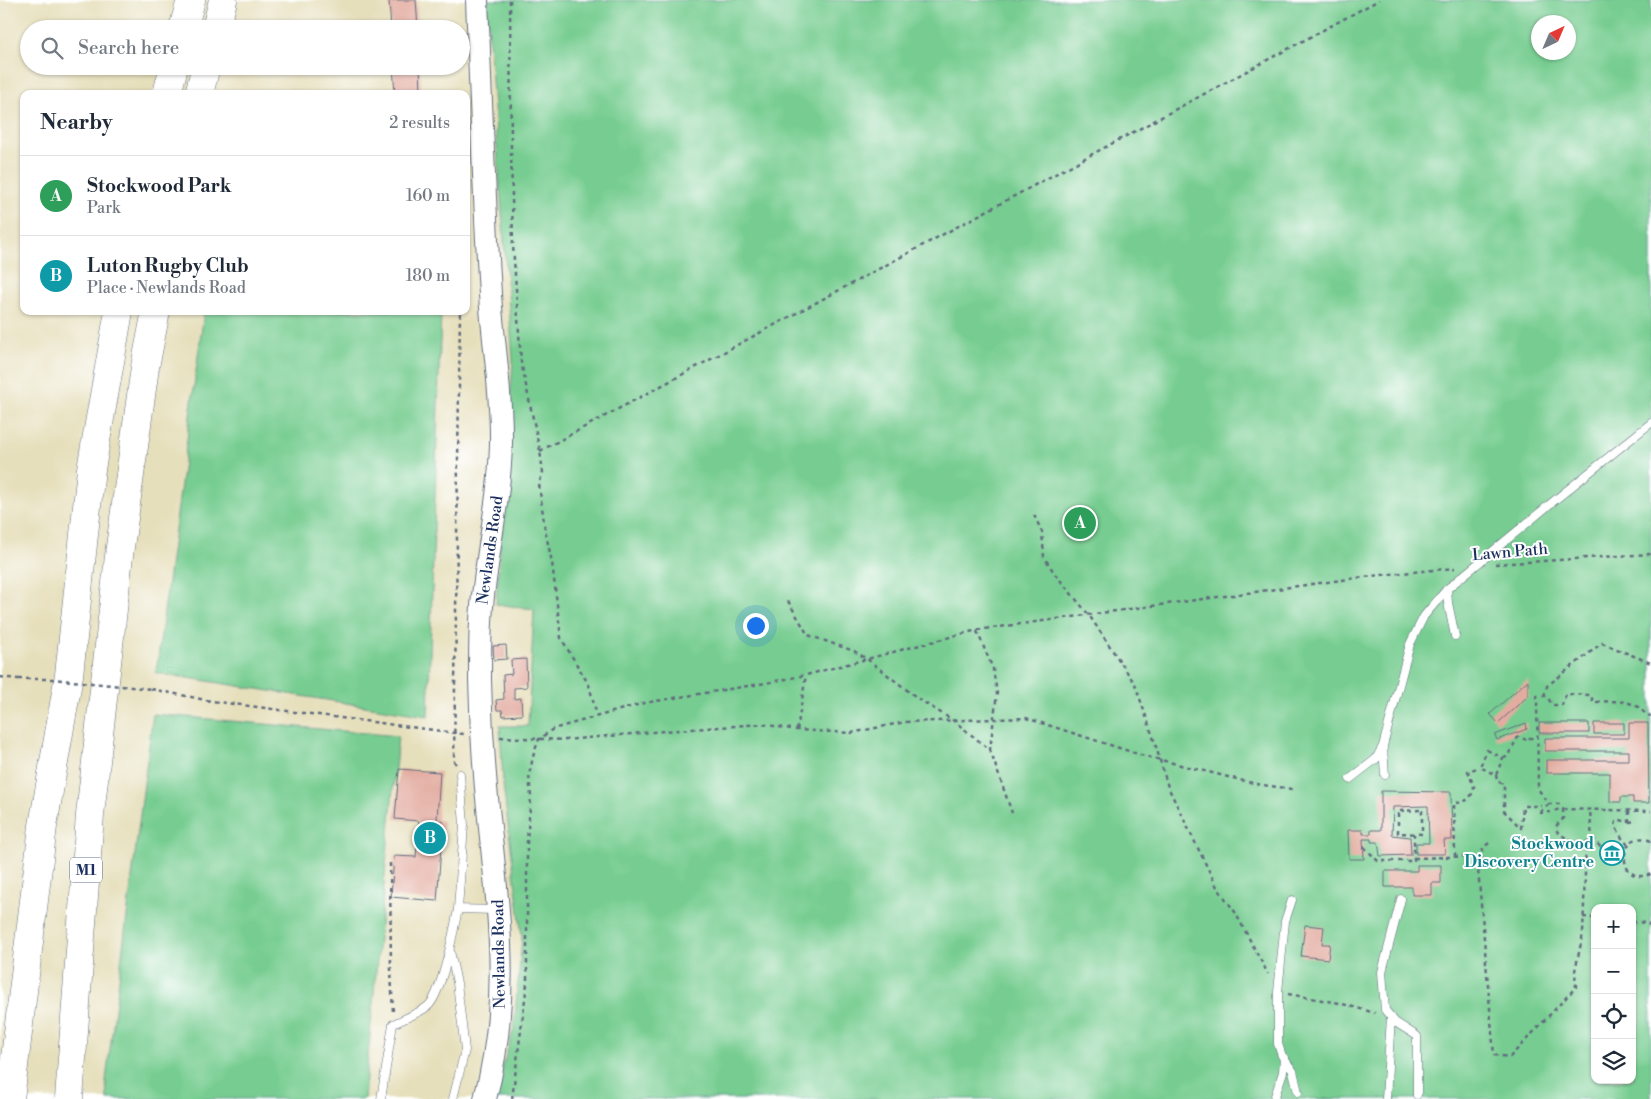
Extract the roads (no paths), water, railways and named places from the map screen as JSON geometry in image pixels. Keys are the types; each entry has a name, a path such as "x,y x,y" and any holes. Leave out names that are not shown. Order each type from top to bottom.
{"highway":[{"path":"186,20 191,0"},
{"path":"218,20 223,0"},
{"path":"168,90 172,75"},
{"path":"200,90 204,75"},
{"name":"M1","path":"24,1099 61,727 69,675 91,469 118,315"},
{"name":"M1","path":"69,1099 91,806 120,547 145,367 155,315"},
{"path":"10,1099 43,826 61,727"}],"main road":[{"name":"Newlands Road","path":"477,0 490,298 500,406 501,441 499,490 484,583 480,631 482,736 499,911 502,966 500,1014 495,1052 485,1099"}],"lane":[{"path":"1350,779 1376,759 1383,746 1410,644 1424,616 1447,589 1651,423"},
{"path":"1447,589 1455,636"},
{"path":"1383,746 1385,775"},
{"path":"381,1099 393,1024 429,1006 440,982 450,949 458,909 464,825 460,774"},
{"path":"1401,899 1382,972 1385,1010 1395,1022 1417,1036 1417,1096"},
{"path":"1292,900 1285,921 1278,992 1278,1044 1292,1071 1298,1092"},
{"path":"458,909 499,911"},
{"path":"450,949 457,983 464,1050 453,1099"},
{"path":"1386,1099 1391,1017"},
{"path":"1274,1099 1283,1072 1284,1058"}],"place":[{"name":"Stockwood Park","path":"1080,523"},
{"name":"Luton Rugby Club","path":"430,838"},
{"name":"Stockwood Discovery Centre","path":"1612,853"}]}
